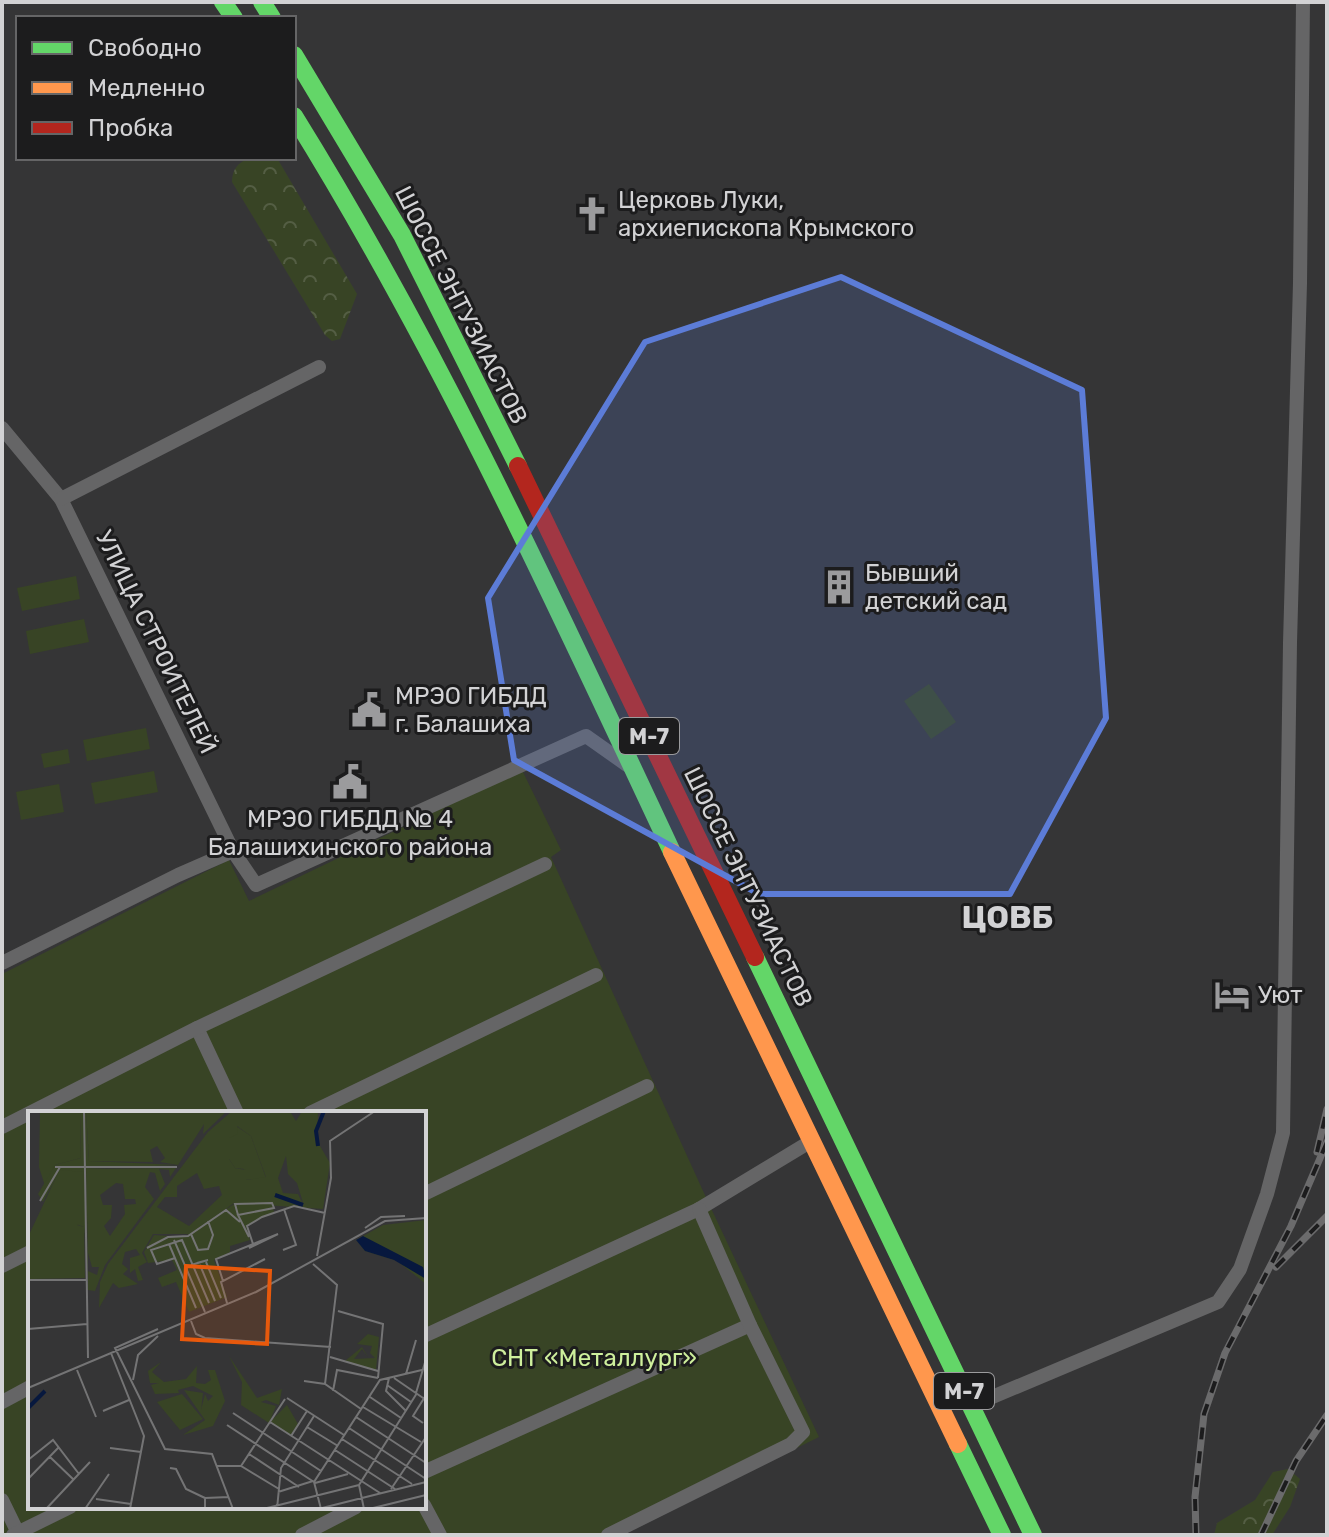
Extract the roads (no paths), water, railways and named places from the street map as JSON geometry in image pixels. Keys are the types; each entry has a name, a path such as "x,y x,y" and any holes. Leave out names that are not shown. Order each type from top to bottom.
{"highway":[{"name":"ШОССЕ ЭНТУЗИАСТОВ","path":"296,58 402,235 533,497 1033,1535"},
{"name":"ШОССЕ ЭНТУЗИАСТОВ","path":"296,119 340,190 430,352 521,530 697,905 1002,1535"}],"street":[{"path":"971,1406 1218,1302 1240,1269 1267,1194 1283,1133 1303,2"},
{"path":"61,499 319,367"},
{"name":"УЛИЦА СТРОИТЕЛЕЙ","path":"2,428 61,499 233,851 256,885 586,736 633,770"},
{"path":"2,963 233,851"},
{"path":"34,1111 197,1028 545,864"},
{"path":"314,1111 596,975"},
{"path":"197,1028 236,1111"},
{"path":"426,1193 647,1086"},
{"path":"2,1127 28,1114"},
{"path":"426,1335 699,1209 813,1140"},
{"path":"608,1535 628,1531 721,1485 791,1444 803,1432 750,1325 699,1209"},
{"path":"2,1266 28,1253"},
{"path":"426,1471 750,1325"},
{"path":"2,1402 28,1388"},
{"path":"2,1500 17,1534 66,1509"},
{"path":"302,1535 352,1509"},
{"path":"426,1509 440,1535"}],"railway":[{"path":"1317,1152 1327,1109"},
{"path":"1196,1535 1195,1497 1204,1414 1225,1353 1291,1226 1327,1142"},
{"path":"1276,1267 1327,1216"},
{"path":"1261,1535 1296,1461 1327,1415"}],"place":[{"name":"Церковь Луки, архиепископа Крымского","path":"592,214"},
{"name":"Бывший детский сад","path":"839,587"},
{"name":"МРЭО ГИБДД г. Балашиха","path":"369,710"},
{"name":"МРЭО ГИБДД № 4 Балашихинского района","path":"350,782"},
{"name":"Уют","path":"1232,995"}],"district":[{"name":"ЦОВБ","path":"1007,917"}],"park label":[{"name":"СНТ «Металлург»","path":"594,1358"}]}
